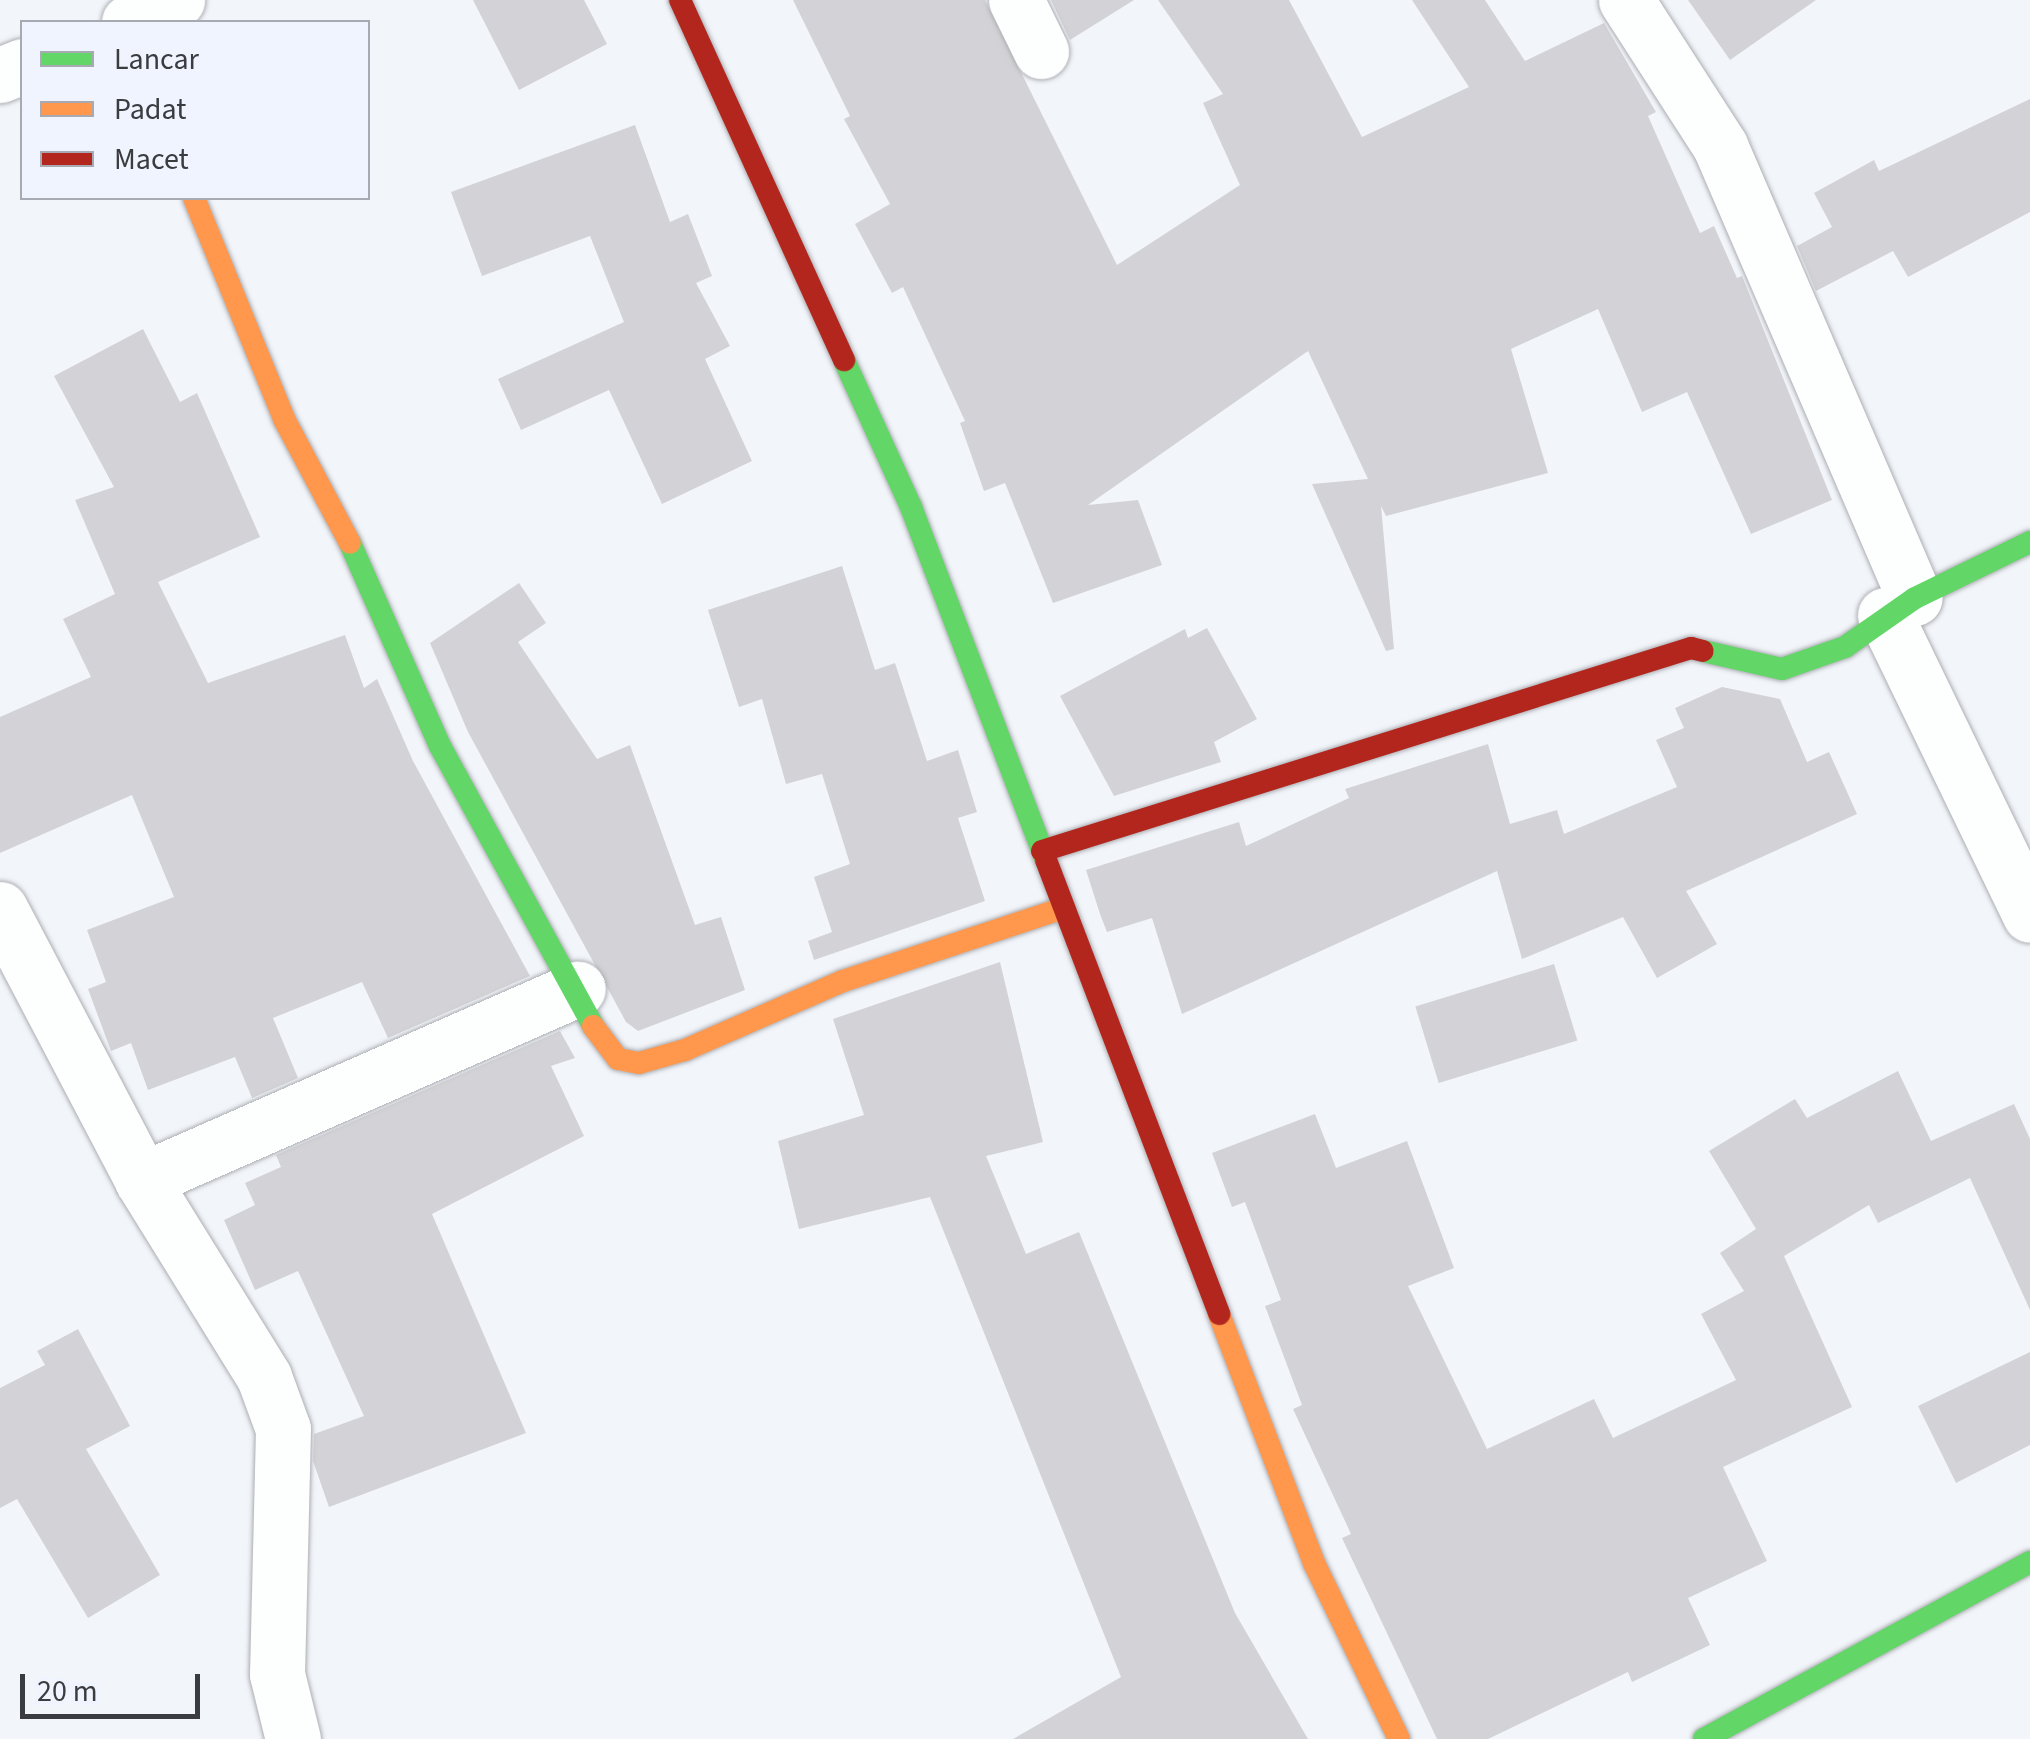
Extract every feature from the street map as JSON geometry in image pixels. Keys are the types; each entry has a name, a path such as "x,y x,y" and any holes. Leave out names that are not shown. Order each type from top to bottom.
{"main road":[{"path":"680,0 910,507 1314,1562 1399,1739"},
{"path":"195,200 284,419 363,568 440,746 578,989 601,1041 618,1059 640,1063 685,1050 843,981 1064,908"},
{"path":"1042,851 1691,648 1782,669 1845,646 1900,606 2030,542"},
{"path":"1704,1739 2030,1562"}],"street":[{"path":"133,20 178,0"},
{"path":"1016,0 1041,51"},
{"path":"1626,0 1720,146 1900,606 2030,914"},
{"path":"0,909 142,1180 264,1377 282,1429 278,1674 293,1739"},
{"path":"142,1180 578,989"}],"building":[{"path":"473,0 584,0 607,44 519,90"},
{"path":"793,0 985,0 1117,265 1240,185 1203,103 1223,94 1158,0 1289,0 1362,137 1469,87 1412,0 1485,0 1525,61 1604,23 1656,112 1648,116 1700,233 1714,226 1737,278 1742,276 1832,500 1751,534 1687,392 1642,412 1598,309 1511,349 1548,473 1386,516 1381,506 1394,649 1386,651 1312,484 1368,479 1308,351 1088,505 1138,500 1162,565 1053,603 1005,483 984,491 960,423 965,421 903,287 892,293 855,224 890,204 844,119 850,116"},
{"path":"1051,0 1134,0 1070,40"},
{"path":"1688,0 1816,0 1730,60"},
{"path":"2030,99 2030,212 1908,277 1893,251 1816,291 1797,246 1832,227 1814,193 1874,160 1879,171"},
{"path":"635,125 670,222 688,214 712,276 696,283 730,346 705,359 752,461 662,504 609,390 521,430 498,379 624,322 590,236 482,276 451,192"},
{"path":"143,329 180,402 197,393 260,537 158,582 208,683 345,635 364,688 377,679 413,761 530,976 388,1038 362,982 273,1018 298,1078 252,1098 235,1057 148,1090 131,1043 111,1051 88,989 106,982 87,930 174,897 132,795 0,853 0,717 91,677 63,619 115,594 75,500 114,487 54,376"},
{"path":"842,566 875,670 895,663 927,761 958,750 977,812 958,818 985,901 814,960 808,941 832,932 814,877 850,864 822,774 786,784 762,699 739,707 708,610"},
{"path":"519,583 546,623 518,642 597,759 630,745 695,925 721,917 745,990 638,1031 626,1022 468,732 430,643"},
{"path":"1207,628 1257,719 1214,742 1221,762 1114,796 1060,696 1185,629 1188,638"},
{"path":"1722,687 1780,699 1807,762 1829,752 1857,814 1686,891 1717,944 1657,978 1623,917 1522,959 1497,871 1182,1014 1152,918 1107,932 1100,914 1086,870 1239,822 1246,846 1349,798 1345,789 1488,744 1510,824 1557,810 1564,834 1677,787 1656,740 1684,728 1675,708"},
{"path":"1000,962 1043,1142 986,1156 1026,1254 1079,1232 1235,1613 1308,1739 1013,1739 1121,1677 930,1197 799,1229 778,1141 864,1115 833,1019"},
{"path":"1554,964 1577,1041 1439,1083 1415,1006"},
{"path":"560,1031 575,1058 551,1066 584,1136 432,1214 526,1433 329,1507 313,1461 314,1434 364,1416 298,1271 255,1290 224,1220 255,1205 245,1183 281,1167 276,1155"},
{"path":"1898,1071 1931,1141 2014,1104 2030,1139 2030,1310 1970,1178 1878,1223 1869,1205 1784,1256 1852,1407 1723,1467 1767,1561 1688,1598 1710,1645 1632,1682 1628,1672 1488,1739 1437,1739 1342,1538 1351,1534 1293,1409 1302,1405 1265,1306 1281,1300 1245,1202 1232,1207 1212,1153 1315,1114 1336,1168 1407,1141 1454,1268 1408,1286 1487,1449 1594,1399 1613,1438 1736,1380 1701,1314 1744,1291 1720,1253 1756,1229 1709,1151 1795,1099 1807,1118"},
{"path":"78,1329 130,1426 86,1449 160,1575 88,1618 17,1499 0,1508 0,1388 45,1365 37,1351"},
{"path":"2030,1352 2030,1445 1956,1483 1918,1406"}],"traffic: fast":[{"path":"844,360 911,507 1046,860"},
{"path":"1703,651 1782,669 1845,647 1915,598 2030,542"},
{"path":"350,543 440,746 593,1026"},
{"path":"1704,1739 2030,1562"}],"traffic: slow":[{"path":"195,200 284,419 350,543"},
{"path":"593,1026 618,1059 639,1063 685,1050 843,981 1064,908"},
{"path":"1219,1314 1314,1563 1399,1739"}],"traffic: jam":[{"path":"680,0 844,360"},
{"path":"1042,851 1691,648 1703,651"},
{"path":"1046,860 1219,1314"}]}
